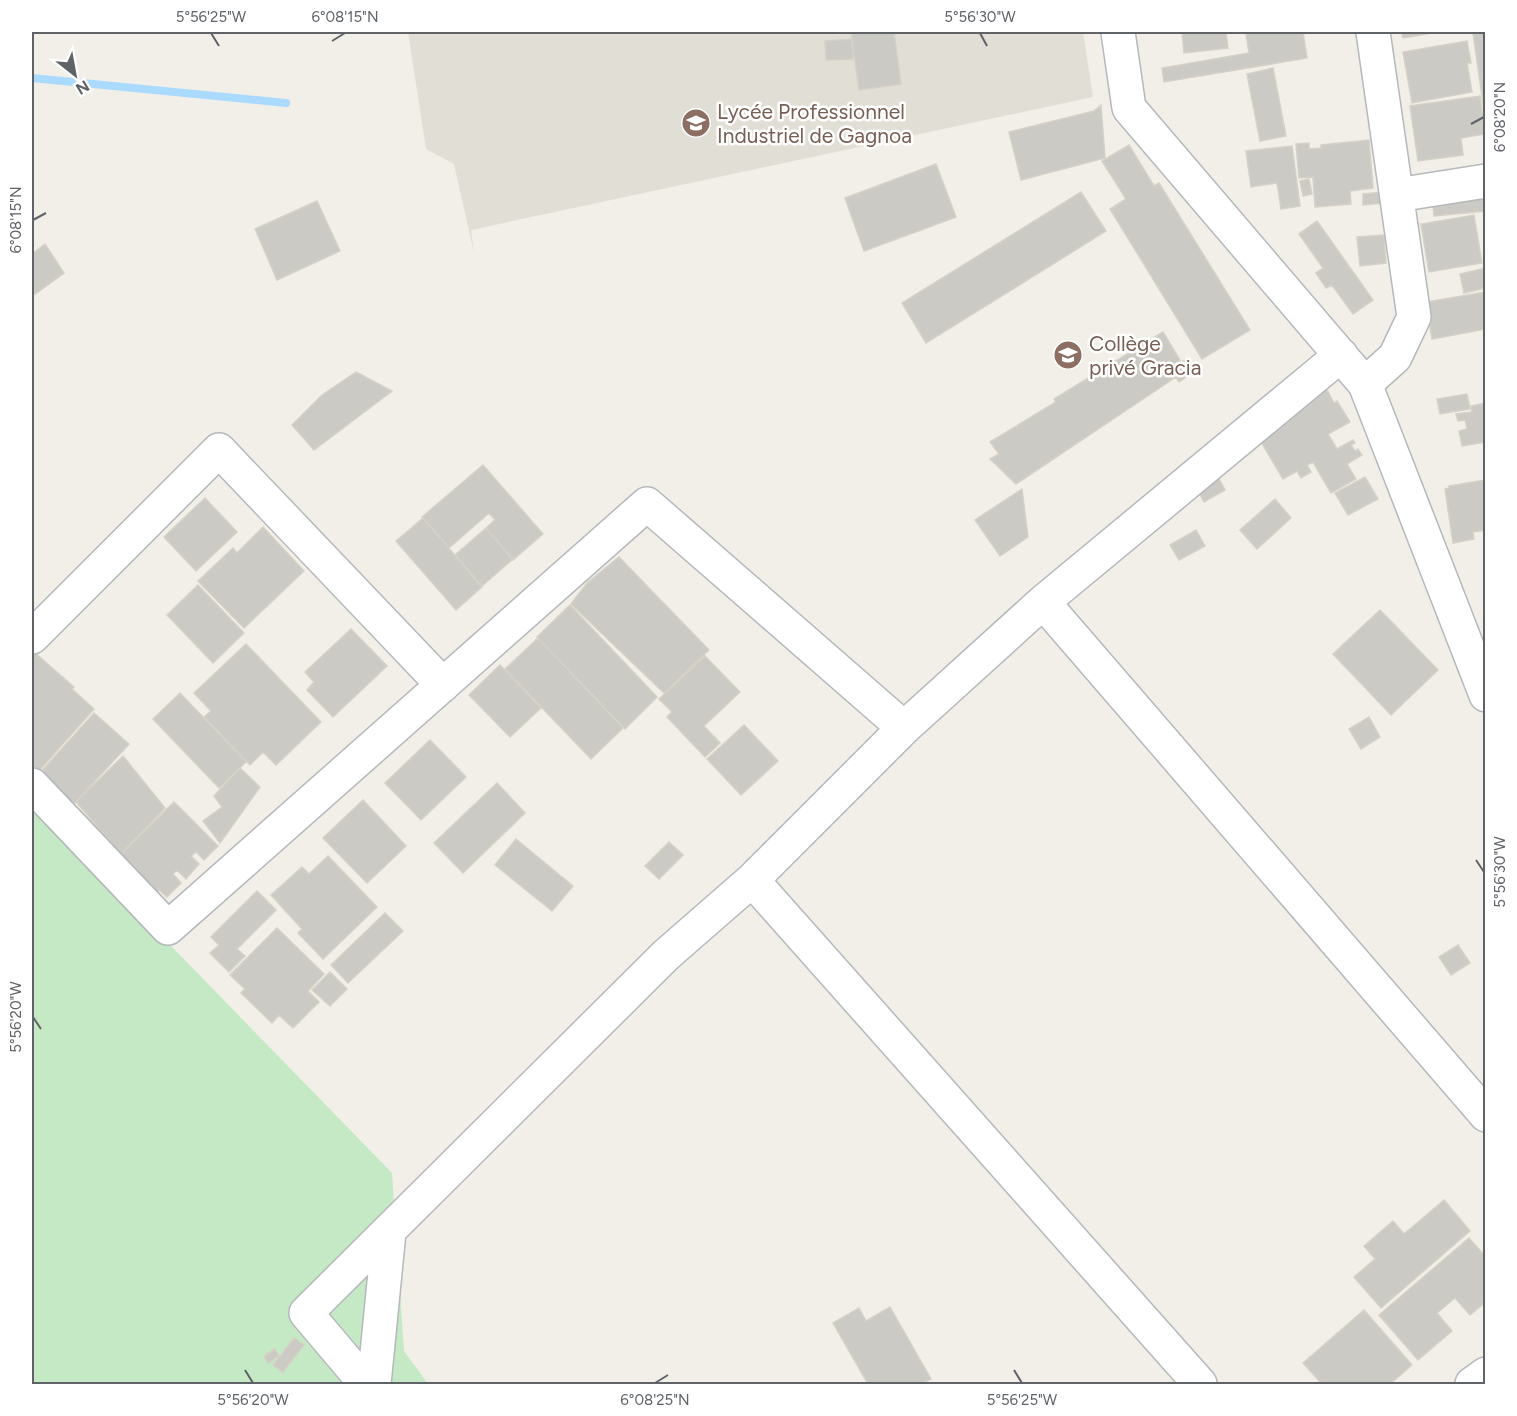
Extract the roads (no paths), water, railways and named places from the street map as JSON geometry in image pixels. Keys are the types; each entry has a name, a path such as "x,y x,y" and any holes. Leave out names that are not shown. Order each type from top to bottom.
{"street":[{"path":"1118,32 1129,108 1365,384 1485,695"},
{"path":"1365,384 1395,357 1414,317 1373,32"},
{"path":"1397,195 1485,181"},
{"path":"366,1384 306,1314 666,955 752,880 904,728 1043,602 1341,355"},
{"path":"32,637 219,450 443,685"},
{"path":"32,785 168,928 647,504 904,728"},
{"path":"1043,602 1485,1115"},
{"path":"752,880 1200,1384"},
{"path":"374,1384 389,1232"},
{"path":"1472,1384 1485,1374"}],"waterway":[{"path":"32,78 286,103"}],"place":[{"name":"Lycée Professionnel Industriel de Gagnoa","path":"696,123"},
{"name":"Collège privé Gracia","path":"1068,355"}]}
